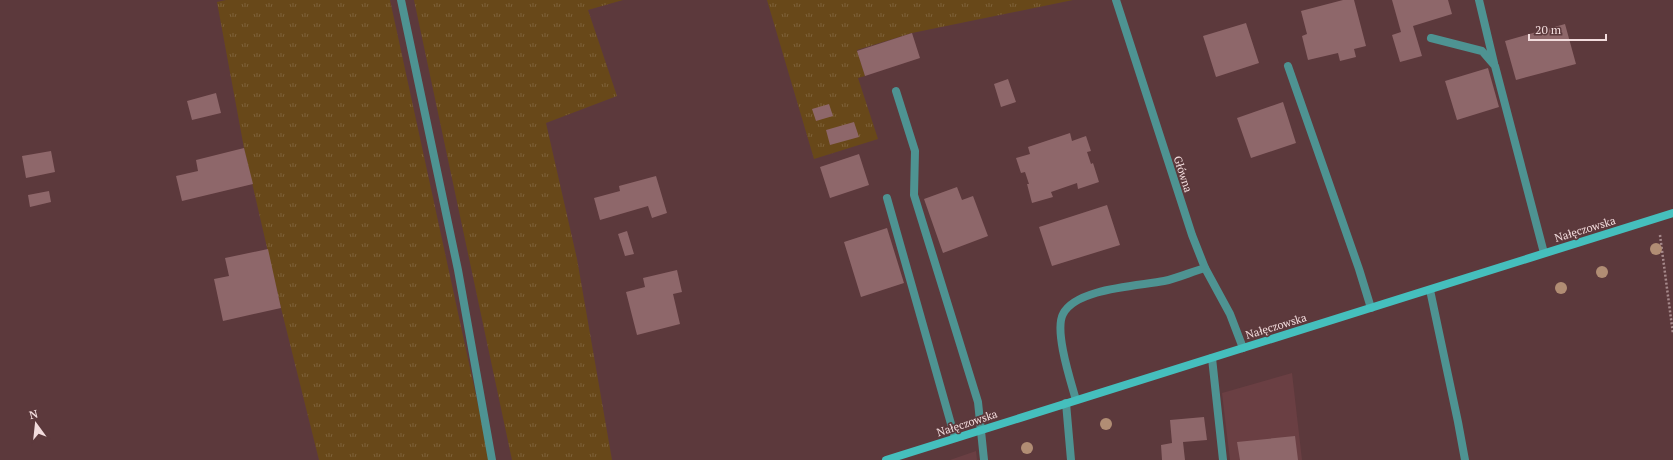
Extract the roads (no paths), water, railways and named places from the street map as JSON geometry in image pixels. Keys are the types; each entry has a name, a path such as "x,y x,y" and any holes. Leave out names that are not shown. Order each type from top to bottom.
{"main road":[{"name":"Nałęczowska","path":"886,460 1673,213"}],"street":[{"path":"401,0 458,270 492,460"},
{"name":"Główna","path":"1116,0 1178,196 1205,268 1230,314 1243,348"},
{"path":"1478,0 1544,253"},
{"path":"1431,38 1482,51 1495,66"},
{"path":"1288,66 1359,269 1371,308"},
{"path":"896,91 914,151 914,195 978,402 984,460"},
{"path":"887,198 955,438"},
{"path":"1076,400 1060,334 1062,314 1074,302 1092,294 1112,289 1164,281 1205,268"},
{"path":"1430,290 1458,422 1464,460"},
{"path":"1212,358 1223,460"},
{"path":"1066,403 1071,460"}]}
